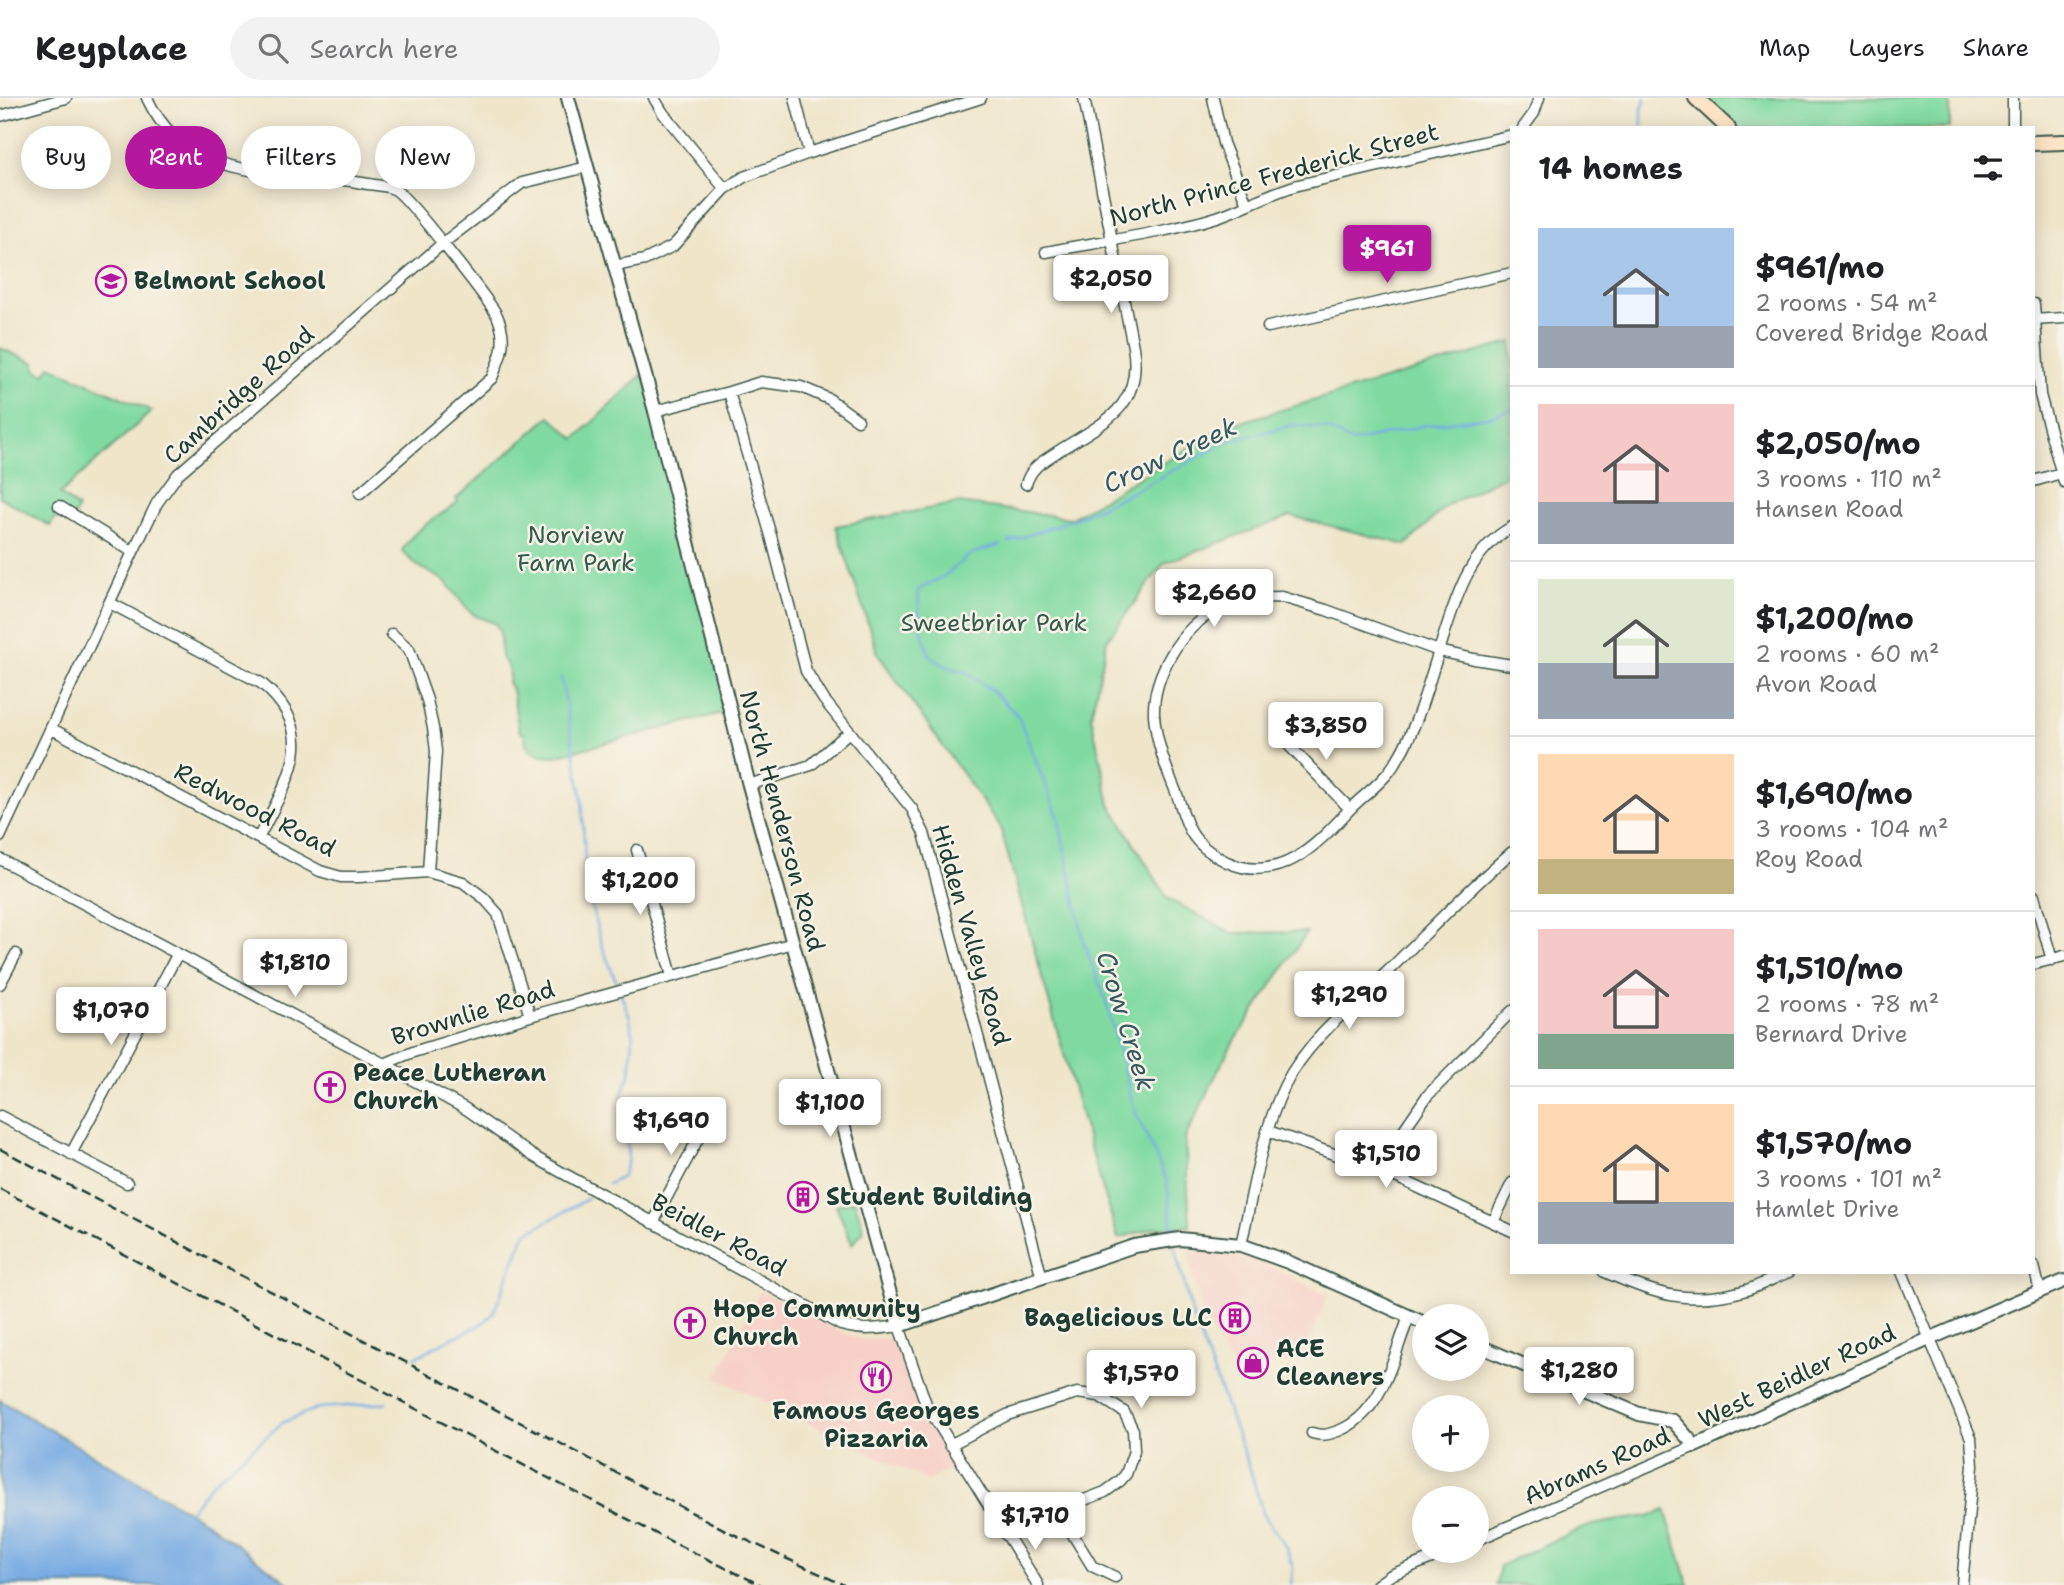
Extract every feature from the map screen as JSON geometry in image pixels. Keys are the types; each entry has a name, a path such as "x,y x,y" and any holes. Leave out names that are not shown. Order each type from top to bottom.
{"main road":[{"path":"1696,98 1726,126"},
{"path":"2035,142 2064,142"}],"street":[{"path":"0,116 66,98"},
{"path":"147,98 152,109 175,136 211,162 245,171 349,181 396,189 443,243 496,313 502,333 502,354 492,378 360,493"},
{"name":"North Henderson Road","path":"568,98 655,411 749,785 899,1326 926,1404 1006,1535"},
{"path":"654,98 663,113 725,188"},
{"path":"795,98 809,153"},
{"path":"614,266 645,260 673,246 725,188 755,173 981,98"},
{"path":"1026,484 1035,466 1111,416 1125,402 1133,386 1135,357 1084,98"},
{"path":"1213,98 1223,143 1247,204"},
{"path":"1524,126 1534,113 1539,98"},
{"path":"2013,98 2013,126"},
{"name":"North Prince Frederick Street","path":"1046,252 1215,217 1293,186 1510,135"},
{"name":"Cambridge Road","path":"0,837 157,503 178,474 443,243 522,183 587,167"},
{"path":"1268,327 1510,272"},
{"path":"2035,320 2064,318"},
{"path":"2035,332 2040,394 2063,475 2035,481"},
{"path":"655,411 729,393 761,382 801,387 829,400 858,420"},
{"name":"Hidden Valley Road","path":"729,393 771,536 802,662 813,686 912,809 924,833 1042,1278"},
{"path":"59,506 133,552"},
{"path":"1510,528 1494,536 1472,565 1460,590 1438,651 1427,689 1402,750 1389,771 1320,840 1284,865 1259,870 1238,866 1218,857 1198,843 1189,830 1160,746 1154,716 1155,695 1162,668 1182,638 1201,618 1235,602 1282,597 1326,610 1438,651 1510,664"},
{"path":"110,603 261,683 277,696 286,708 293,733 294,765 259,837"},
{"path":"392,634 409,649 428,700 433,729 436,751 428,872"},
{"name":"Redwood Road","path":"52,729 320,871 341,877 428,872 463,882 484,898 498,914 530,1016"},
{"path":"749,785 811,765 849,732"},
{"path":"1280,736 1350,809"},
{"path":"637,850 672,976"},
{"path":"1241,1245 1268,1131 1287,1081 1313,1044 1394,966 1470,887 1510,854"},
{"name":"Brownlie Road","path":"0,859 384,1064 413,1052 530,1016 793,943"},
{"path":"2035,900 2052,960"},
{"path":"0,984 16,954"},
{"path":"71,1154 177,955"},
{"path":"2035,964 2064,956"},
{"path":"1385,1172 1399,1137 1427,1096 1510,1013"},
{"name":"Beidler Road","path":"384,1064 466,1109 533,1156 841,1325 857,1330 899,1326"},
{"path":"653,1223 716,1105"},
{"path":"0,1116 127,1183"},
{"path":"1268,1131 1385,1172 1510,1230"},
{"path":"1493,1222 1510,1187"},
{"path":"899,1326 1134,1246 1180,1239 1241,1245 1306,1269 1412,1318"},
{"path":"2035,1270 2040,1291"},
{"path":"1610,1274 1652,1292 1688,1299 1718,1297 1745,1291 1775,1275"},
{"path":"1903,1274 1964,1417 1973,1452 1962,1585"},
{"name":"West Beidler Road","path":"1489,1350 1639,1414 1672,1421 1681,1427 1695,1446 1929,1339 2064,1281"},
{"path":"1311,1433 1323,1436 1355,1423 1366,1414 1379,1393 1409,1317"},
{"path":"950,1445 1007,1415 1077,1393 1099,1396 1124,1412 1133,1430 1134,1451 1127,1473 1120,1481 1105,1492 1058,1510 1006,1535 1038,1585"},
{"name":"Abrams Road","path":"1489,1535 1695,1446"},
{"path":"1058,1510 1092,1566 1115,1577"},
{"path":"1377,1585 1421,1563"}],"shaded area":[{"path":"1188,1253 1220,1253 1261,1263 1328,1295 1299,1364 1272,1363 1238,1378 1203,1315"},
{"path":"760,1291 846,1334 865,1340 889,1338 895,1343 914,1399 954,1466 928,1481 716,1378"}],"green space":[{"path":"1696,98 1950,98 1950,126 1726,126"},
{"name":"Sweetbriar Park","path":"1510,343 1510,473 1446,506 1406,545 1291,516 1164,563 1107,640 1091,716 1110,804 1168,899 1232,933 1307,932 1228,1051 1185,1138 1190,1226 1155,1228 1118,1238 1000,827 878,654 836,526 959,503 1071,518 1224,427"},
{"path":"0,348 35,363 36,370 45,374 50,366 152,411 60,494 78,508 71,521 54,518 50,526 0,497"},
{"name":"Norview Farm Park","path":"644,373 730,711 555,756 534,753 527,746 525,735 519,731 512,689 508,682 508,669 501,657 500,632 496,624 476,616 467,609 446,582 415,564 402,551 412,536 458,502 456,499 550,416 575,439"},
{"path":"855,1201 864,1231 852,1244 836,1205"},
{"path":"1665,1510 1689,1585 1496,1585 1500,1566 1556,1539 1590,1526 1647,1516"}],"water":[{"path":"0,1400 208,1523 291,1585 0,1585"}],"waterway":[{"name":"Crow Creek","path":"1642,126 1642,109 1646,98"},
{"name":"Crow Creek","path":"1009,542 1074,519 1229,441 1294,425 1327,429 1352,442 1427,425 1488,417 1510,410"},
{"name":"Crow Creek","path":"1000,545 971,554 944,576 918,590 920,623 929,655 945,666 968,673 993,691 1018,716 1058,816 1084,943 1105,998 1135,1111 1167,1181 1173,1235"},
{"path":"561,677 582,798 586,886 602,946 619,988"},
{"path":"608,1184 622,1177 628,1160 622,1094 630,1075 633,1037 630,1018 621,994"},
{"path":"415,1357 487,1320 493,1314 525,1234 587,1199"},
{"name":"Crow Creek","path":"1174,1245 1193,1318 1251,1472 1263,1515 1286,1547 1293,1568 1291,1585"},
{"path":"187,1514 213,1482 282,1423 318,1408 387,1403"}],"railway":[{"path":"0,1149 729,1532 844,1585"},
{"path":"0,1189 473,1439 761,1585"}],"place":[{"name":"Belmont School","path":"111,281"},
{"name":"Peace Lutheran Church","path":"330,1087"},
{"name":"Student Building","path":"803,1197"},
{"name":"Bagelicious LLC","path":"1235,1318"},
{"name":"Hope Community Church","path":"690,1323"},
{"name":"ACE Cleaners","path":"1253,1363"},
{"name":"Famous Georges Pizzaria","path":"876,1377"}]}
